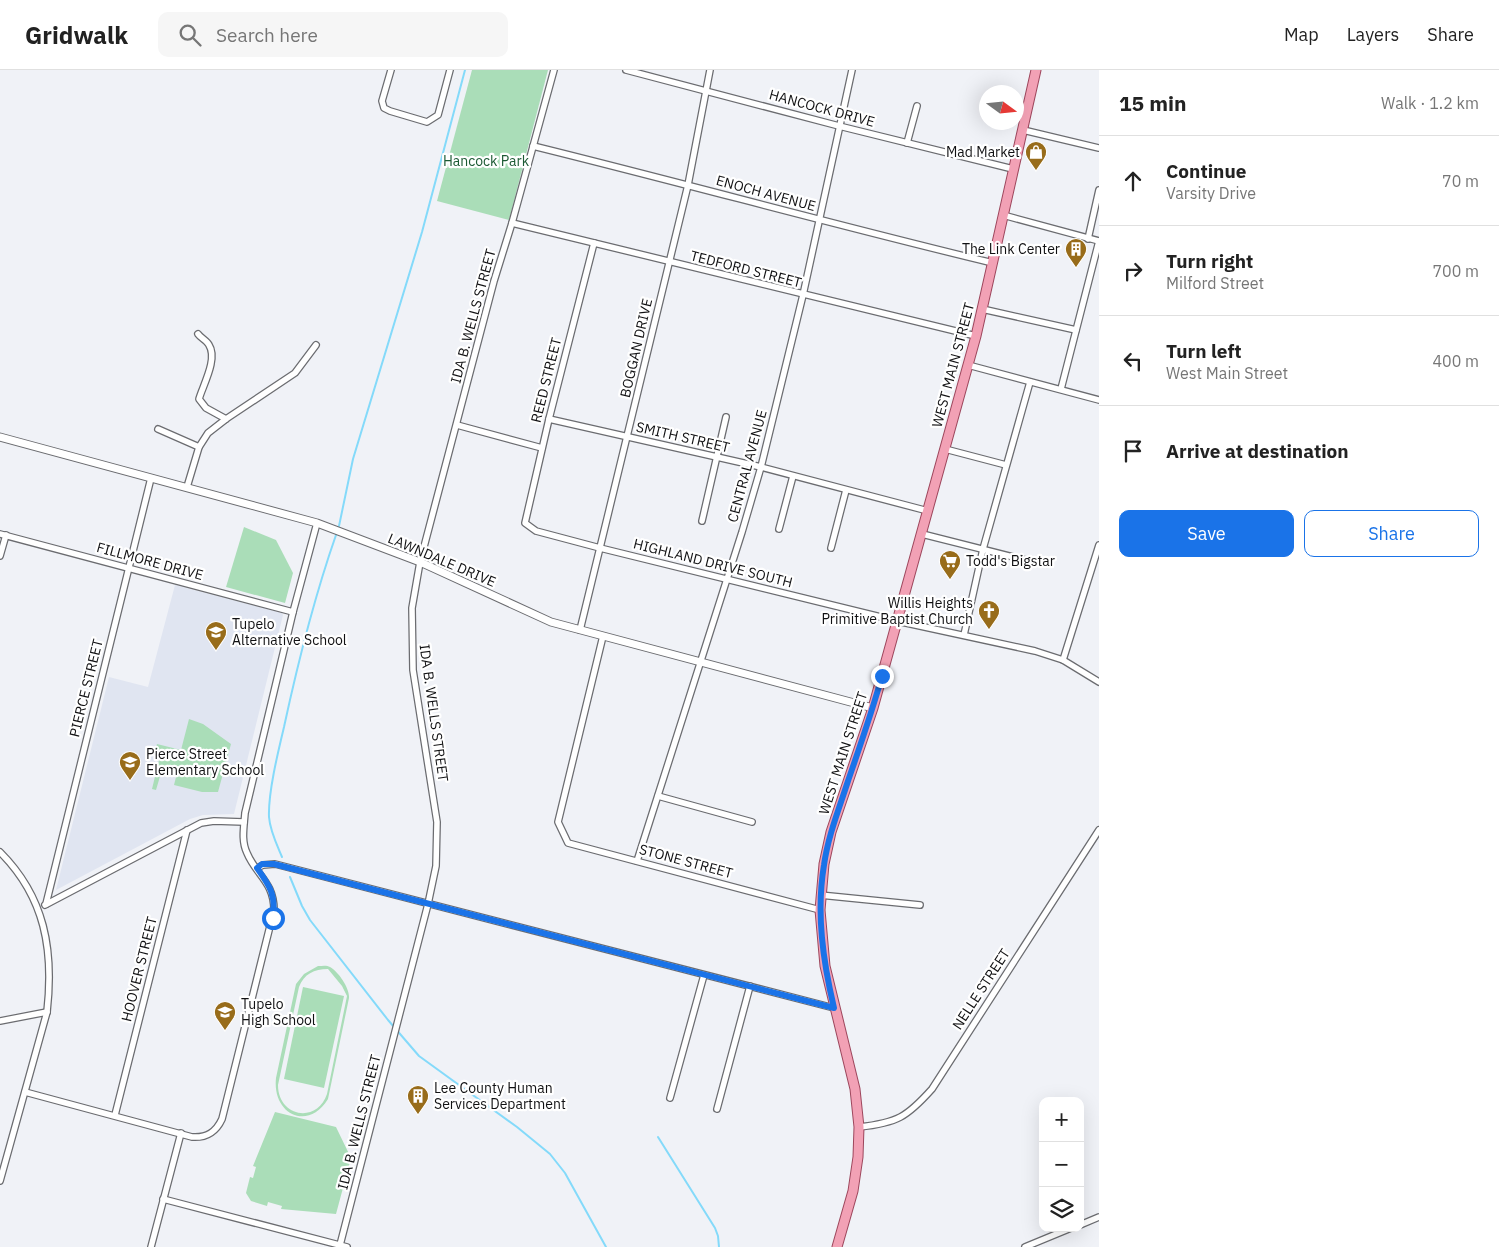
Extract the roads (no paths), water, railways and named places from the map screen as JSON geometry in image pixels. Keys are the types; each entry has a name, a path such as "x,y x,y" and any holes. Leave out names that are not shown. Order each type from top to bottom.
{"main road":[{"name":"WEST MAIN STREET","path":"1024,125 1036,70"},
{"name":"WEST MAIN STREET","path":"837,1247 853,1191 858,1157 859,1127 855,1088 825,966 820,910 824,864 831,832 873,708 976,336 1023,130"}],"street":[{"path":"391,70 382,101 384,108 427,122 438,115 450,70"},
{"name":"IDA B. WELLS STREET","path":"344,1246 436,866 437,822 413,670 412,608 420,562 494,282 554,70"},
{"name":"HANCOCK DRIVE","path":"626,70 1013,169"},
{"name":"BOGGAN DRIVE","path":"580,630 688,185 710,70"},
{"name":"CENTRAL AVENUE","path":"637,861 761,467 804,295 852,70"},
{"path":"907,143 916,106"},
{"path":"1023,130 1099,148"},
{"name":"ENOCH AVENUE","path":"533,146 820,221 993,263"},
{"path":"1088,239 1099,190"},
{"path":"1003,215 1099,241 1061,389"},
{"name":"TEDFORD STREET","path":"512,223 976,336"},
{"name":"REED STREET","path":"525,524 549,419 594,243"},
{"path":"982,309 1076,330"},
{"path":"198,334 209,346 212,358 199,399 206,408 226,419"},
{"path":"187,487 199,447 208,433 295,373 316,345"},
{"path":"968,365 1099,400"},
{"path":"964,635 983,549 1030,382"},
{"path":"702,521 726,417"},
{"name":"SMITH STREET","path":"549,419 761,467 928,511"},
{"path":"457,425 542,448"},
{"path":"158,429 199,447"},
{"name":"LAWNDALE DRIVE","path":"0,437 317,523 420,562 551,622 873,708"},
{"path":"945,450 1006,466"},
{"path":"779,529 794,476"},
{"name":"PIERCE STREET","path":"46,904 151,478"},
{"path":"831,548 846,490"},
{"path":"25,1092 199,1137 214,1132 222,1119 273,918 273,893 269,884 246,852 244,822 249,792 317,523"},
{"name":"HIGHLAND DRIVE SOUTH","path":"525,524 536,531 600,548 897,621 1035,651 1063,660 1099,682"},
{"path":"922,534 1025,560"},
{"path":"0,556 3,535"},
{"name":"FILLMORE DRIVE","path":"3,535 293,612"},
{"path":"1063,660 1099,546"},
{"name":"STONE STREET","path":"603,636 558,822 568,843 820,910"},
{"path":"658,796 752,822"},
{"path":"38,908 201,824 244,822"},
{"name":"HOOVER STREET","path":"115,1115 187,830"},
{"name":"NELLE STREET","path":"859,1127 883,1125 904,1116 932,1089 1099,830"},
{"path":"0,852 27,885 38,908 48,945 50,984 47,1012 0,1181"},
{"path":"257,868 262,864 274,864 834,1008"},
{"path":"820,895 920,905"},
{"path":"670,1098 704,975"},
{"path":"717,1109 750,986"},
{"path":"0,1021 47,1012"},
{"path":"151,1247 181,1133"},
{"path":"163,1199 344,1246"},
{"path":"1084,1223 1099,1217"},
{"path":"1025,1247 1061,1232"}],"waterway":[{"path":"339,526 353,459 422,232 465,70"},
{"path":"282,857 274,838 269,817 272,785 301,654 336,535"},
{"path":"290,877 310,920 388,1020 419,1056 517,1127 550,1154 565,1173 606,1247"},
{"path":"658,1137 715,1228 719,1247"}],"place":[{"name":"Mad Market","path":"1036,171"},
{"name":"The Link Center","path":"1076,268"},
{"name":"Todd's Bigstar","path":"950,580"},
{"name":"Willis Heights Primitive Baptist Church","path":"989,630"},
{"name":"Tupelo Alternative School","path":"216,651"},
{"name":"Pierce Street Elementary School","path":"130,781"},
{"name":"Tupelo High School","path":"225,1031"},
{"name":"Lee County Human Services Department","path":"418,1115"}],"park label":[{"name":"Hancock Park","path":"486,161"}]}
